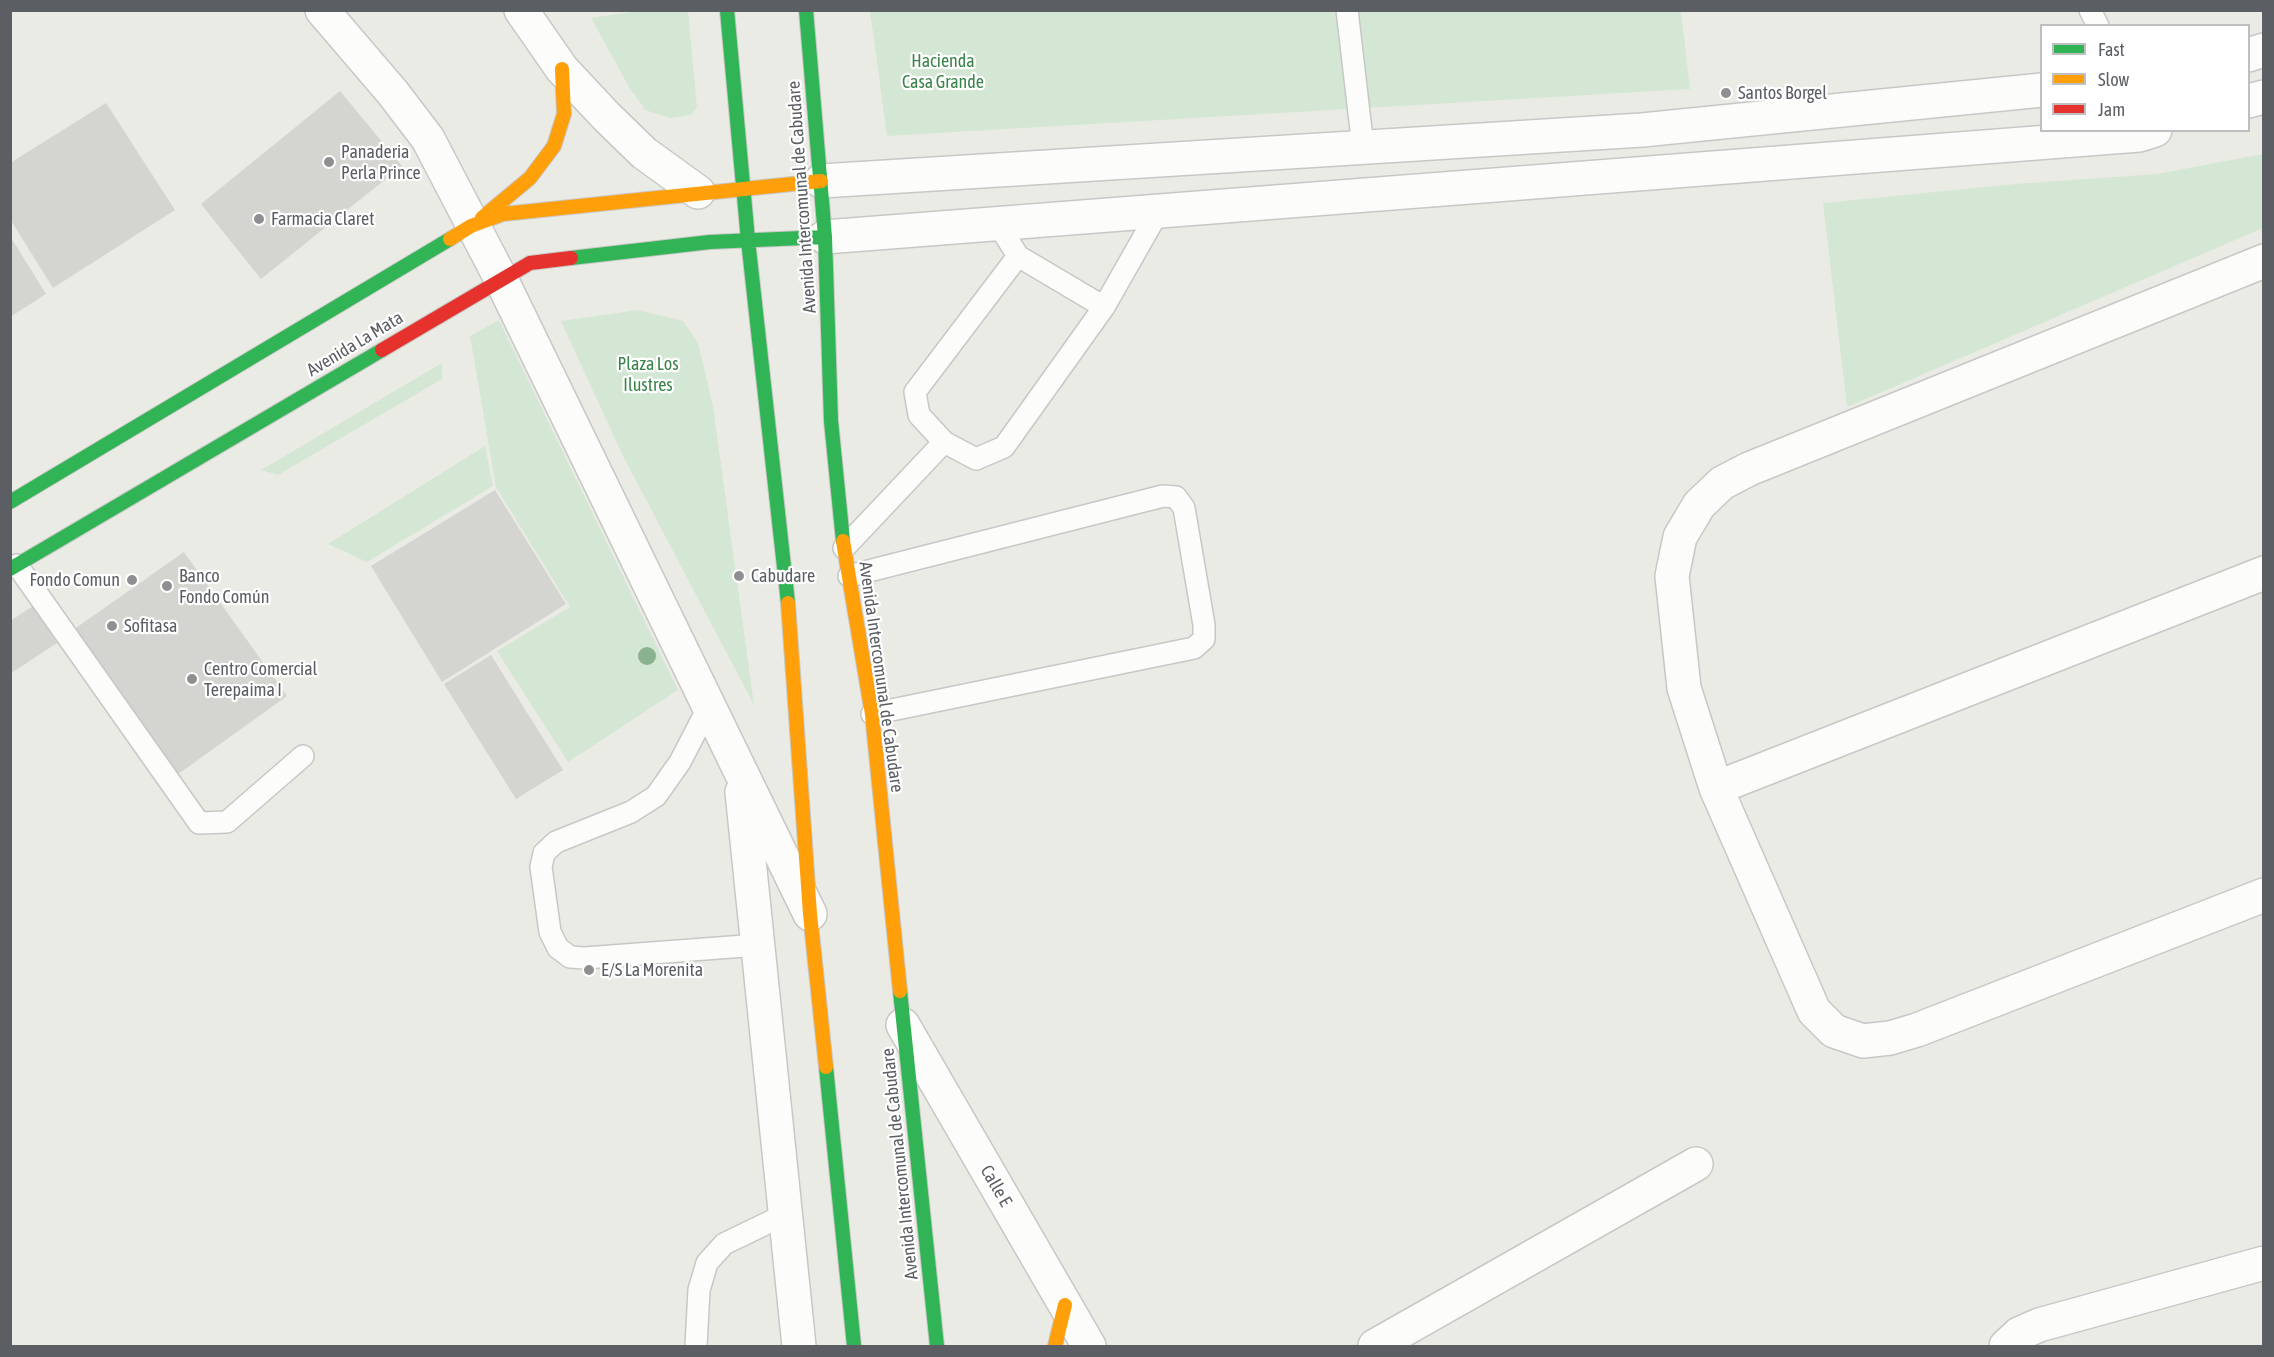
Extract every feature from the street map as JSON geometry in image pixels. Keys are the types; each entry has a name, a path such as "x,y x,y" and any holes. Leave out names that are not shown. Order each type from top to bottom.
{"main road":[{"path":"727,10 745,187 748,240 786,570 810,914 854,1347"},
{"name":"Avenida Intercomunal de Cabudare","path":"806,10 825,237 831,421 844,548 872,714 937,1347"},
{"path":"10,502 471,226 530,178 554,146 564,114 562,69"},
{"path":"471,226 503,214 745,187 821,181"},
{"name":"Avenida La Mata","path":"14,567 530,263 748,240 825,237"},
{"path":"1055,1347 1065,1305"}],"street":[{"path":"322,10 393,93 428,140 471,226 501,279 810,914"},
{"path":"521,10 562,69 645,153 698,192"},
{"path":"821,181 1642,130 2040,90"},
{"path":"825,237 2144,132"},
{"path":"2264,261 1749,469 1722,483 1699,505 1680,537 1672,576 1684,688 1716,788 1814,1011 1834,1031 1863,1041 1890,1038 1917,1030 2264,895"},
{"path":"1716,788 2264,573"},
{"path":"740,770 799,1347"},
{"name":"Calle E","path":"903,1025 1089,1347"},
{"path":"1375,1347 1696,1164"},
{"path":"2006,1347 2019,1334 2039,1324 2262,1266"}],"lane":[{"path":"1347,10 1363,147"},
{"path":"2090,10 2097,24"},
{"path":"1018,256 915,392 919,415 944,442 976,459 1004,447 1104,307 1158,212"},
{"path":"998,224 1018,256 1104,307"},
{"path":"844,548 944,442"},
{"path":"849,576 1163,496 1176,497 1184,508 1204,625 1204,639 1194,648 872,714"},
{"path":"14,567 199,823 227,822 303,756"},
{"path":"709,706 674,771 656,796 631,812 556,842 544,853 541,867 550,932 558,948 570,957 585,958 758,945"},
{"path":"696,1347 699,1290 707,1263 724,1244 786,1214"}],"green space":[{"path":"645,10 688,11 697,107 691,115 670,118 645,110 629,87 591,18"},
{"name":"Hacienda Casa Grande","path":"870,11 1681,11 1690,89 887,136"},
{"path":"2263,154 2263,228 1847,407 1823,203 2015,184 2157,174"},
{"name":"Plaza Los Ilustres","path":"638,310 683,321 698,343 713,406 754,705 622,454 561,321"},
{"path":"499,320 678,690 568,762 497,651 570,607 496,487 470,336"},
{"path":"442,363 442,379 278,475 261,470"},
{"path":"485,446 493,486 367,562 328,544"}],"building":[{"path":"340,91 402,166 261,279 201,204"},
{"path":"106,103 175,210 53,288 10,219 10,163"},
{"path":"10,236 46,294 10,317"},
{"path":"495,490 566,604 442,682 371,566"},
{"name":"Centro Comercial Terepaima I","path":"184,552 287,696 177,775 73,630"},
{"path":"33,606 57,643 10,674 10,621"},
{"path":"491,655 563,770 516,799 444,684"}],"traffic: fast":[{"path":"727,10 748,240 788,603"},
{"path":"806,10 825,237 831,421 843,541"},
{"path":"571,258 710,242 825,237"},
{"path":"10,502 450,239"},
{"path":"10,569 382,350"},
{"path":"900,991 937,1346"},
{"path":"826,1067 854,1346"}],"traffic: slow":[{"path":"482,218 530,178 554,146 564,114 562,69"},
{"path":"450,239 471,226 503,214 821,181"},
{"path":"843,541 872,714 900,991"},
{"path":"788,603 810,914 826,1067"},
{"path":"1055,1346 1065,1305"}],"traffic: jam":[{"path":"382,350 530,263 571,258"}],"place":[{"name":"Santos Borgel","path":"1726,93"},
{"name":"Panaderia Perla Prince","path":"329,162"},
{"name":"Farmacia Claret","path":"259,219"},
{"name":"Cabudare","path":"739,576"},
{"name":"Fondo Comun","path":"132,580"},
{"name":"Banco Fondo Común","path":"167,586"},
{"name":"Sofitasa","path":"112,626"},
{"name":"Centro Comercial Terepaima I","path":"192,679"},
{"name":"E/S La Morenita","path":"589,970"}]}
